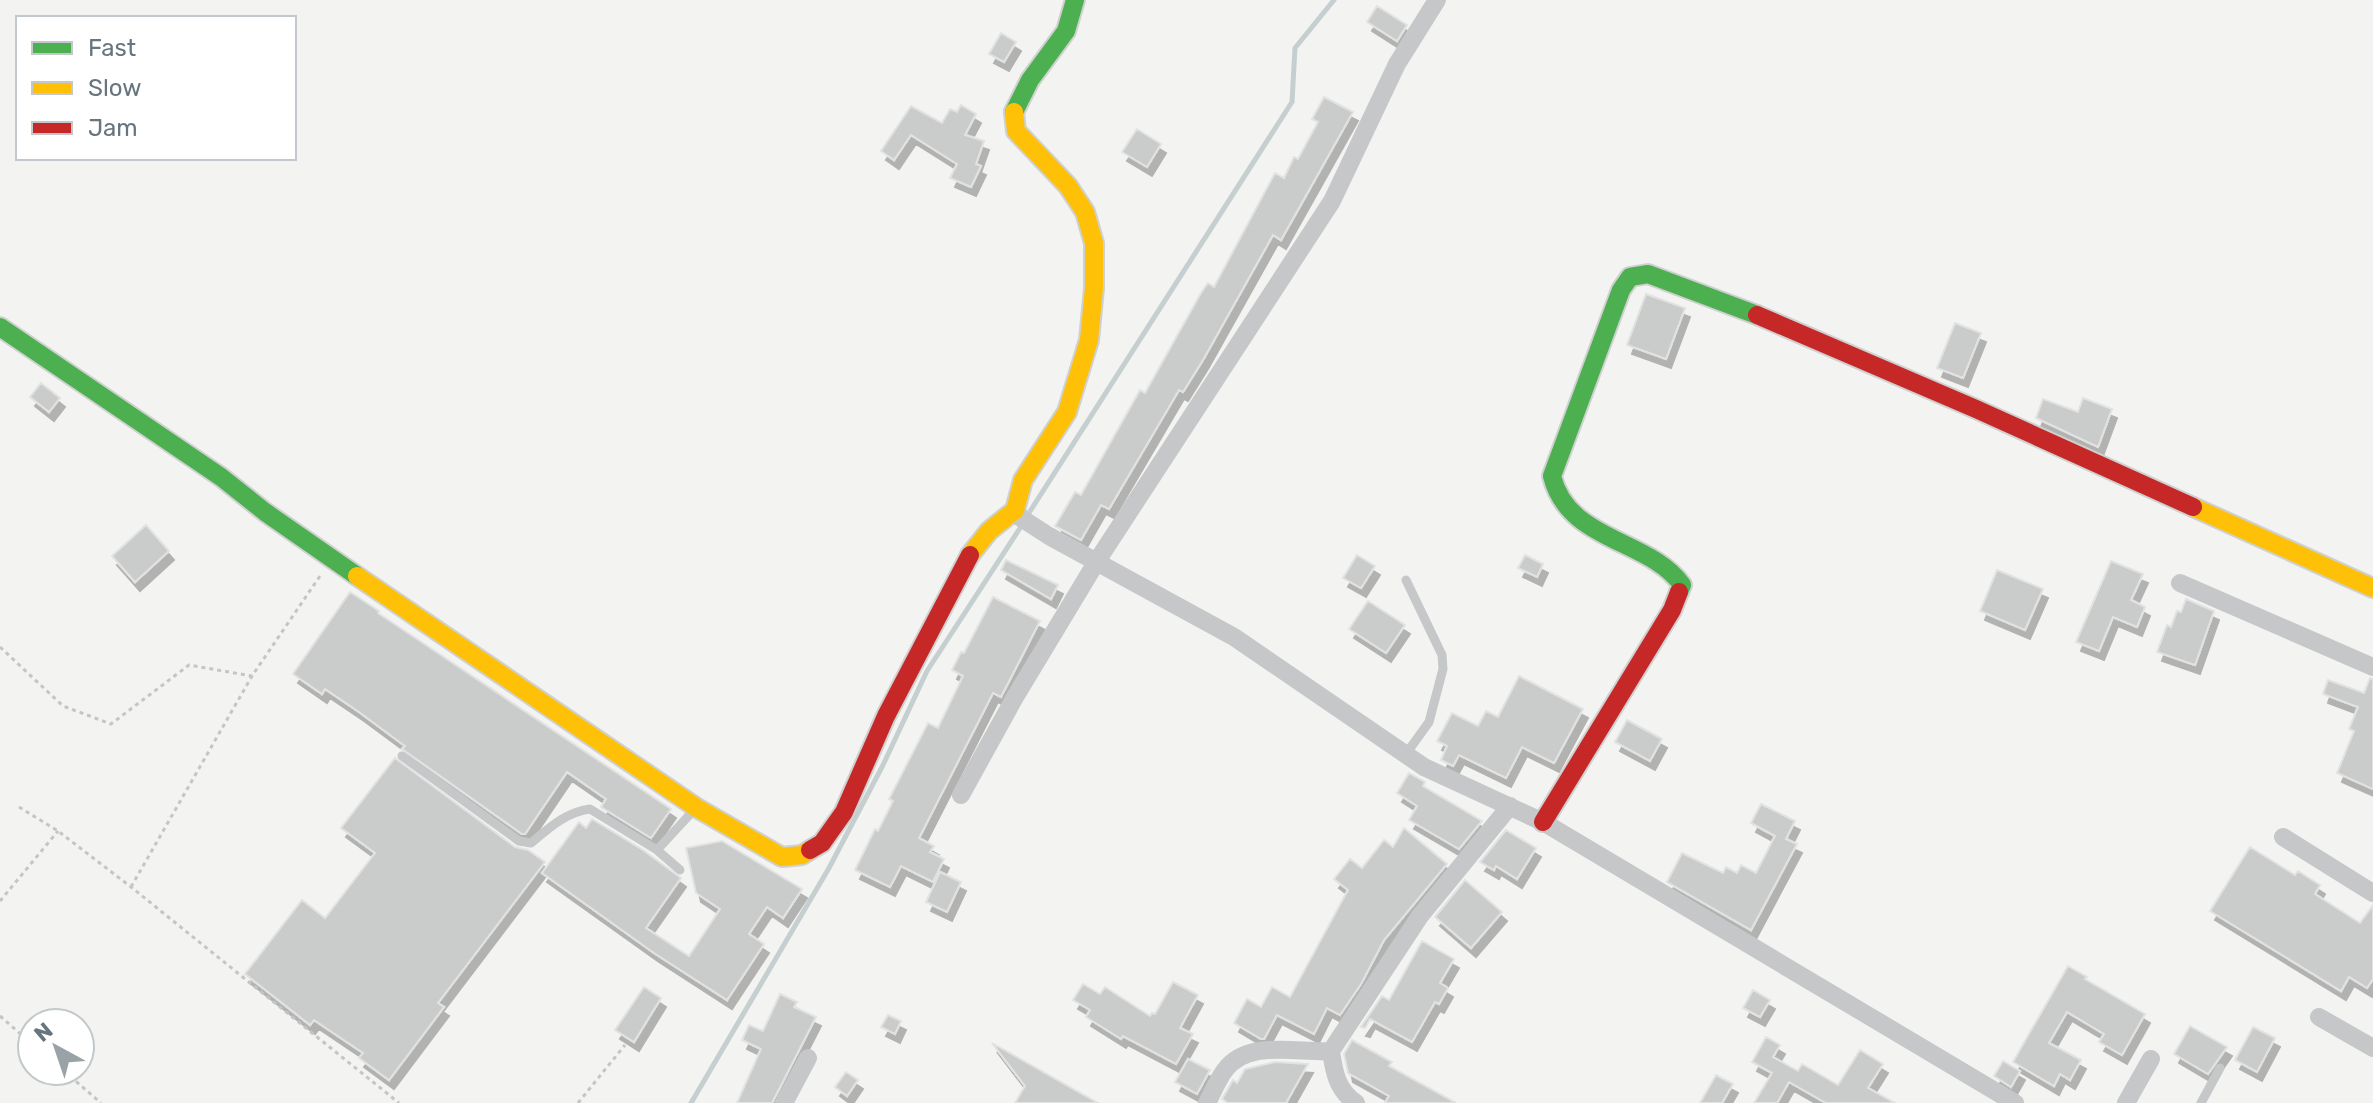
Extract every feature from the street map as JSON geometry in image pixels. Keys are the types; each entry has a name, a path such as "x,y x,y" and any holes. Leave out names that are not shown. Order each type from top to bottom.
{"street":[{"path":"1018,514 1023,480 1067,412 1089,340 1094,243 1085,212 1068,186 1016,131 1013,114 1030,80 1066,31 1075,0"},
{"path":"961,795 1015,697 1097,561 1332,201 1397,64 1437,0"},
{"path":"1543,822 1672,610 1682,585 1670,571 1615,542 1561,502 1553,488 1552,476 1586,380 1621,290 1630,277 1648,274 1727,302 1991,415 2373,588"},
{"path":"0,327 221,477 331,559 697,808 764,850 782,857 802,855 822,843 844,812 886,716 966,560 989,531 1018,514"},
{"path":"1018,514 1049,536 1234,637 1424,767 1543,822 2015,1103"},
{"path":"2180,583 2373,667"},
{"path":"1356,1103 1334,1074 1331,1051 1420,916 1510,806"},
{"path":"2283,837 2373,893"},
{"path":"2319,1017 2373,1048"},
{"path":"1207,1103 1225,1070 1237,1058 1251,1052 1331,1051"},
{"path":"784,1103 808,1058"},
{"path":"2126,1103 2151,1059"}],"lane":[{"path":"1406,580 1442,655 1443,669 1429,722 1406,754"},
{"path":"402,756 519,841 531,843 554,823 580,810 590,809 657,850 680,870"},
{"path":"657,850 697,808"},
{"path":"2201,1103 2220,1068"}],"path":[{"path":"131,887 252,676 331,559"},
{"path":"0,647 63,706 111,724 189,665 252,676"},
{"path":"19,807 58,831 131,887 399,1103"},
{"path":"0,901 58,831"},
{"path":"0,1016 16,1030"},
{"path":"578,1103 625,1045"},
{"path":"82,1087 101,1103"}],"building":[{"path":"1377,6 1407,25 1397,41 1367,22"},
{"path":"1001,33 1016,42 1004,62 989,54"},
{"path":"1324,97 1353,112 1281,240 1273,235 1203,360 1183,392 1179,390 1109,509 1101,505 1081,540 1055,526 1075,492 1081,495 1140,390 1145,393 1201,293 1208,283 1214,287 1275,173 1284,178 1294,157 1298,159 1318,122 1312,119"},
{"path":"961,105 976,114 965,135 984,141 976,164 981,166 971,187 950,178 957,164 911,135 894,160 881,151 911,106 942,123 950,109 957,112"},
{"path":"1137,129 1161,144 1147,167 1122,152"},
{"path":"1646,294 1685,308 1666,359 1627,345"},
{"path":"1955,323 1981,333 1963,378 1937,368"},
{"path":"41,383 60,398 49,412 30,397"},
{"path":"2083,398 2112,409 2098,447 2036,418 2043,399 2078,412"},
{"path":"146,525 169,551 135,582 112,556"},
{"path":"1357,555 1375,566 1361,588 1343,578"},
{"path":"1525,555 1543,564 1537,577 1518,568"},
{"path":"1006,560 1058,585 1051,599 1001,570"},
{"path":"2111,561 2143,574 2131,600 2145,607 2137,627 2113,617 2099,651 2076,642"},
{"path":"1997,570 2043,589 2025,630 1980,611"},
{"path":"350,592 671,809 651,838 601,807 606,799 567,772 525,834 522,834 402,749 405,746 359,712 325,689 322,694 293,674"},
{"path":"993,597 1040,621 1001,697 993,693 919,838 934,846 930,852 944,859 933,882 901,866 890,887 855,870 893,801 889,799 928,723 938,728 963,676 952,670"},
{"path":"2186,599 2214,611 2195,665 2157,652 2167,625 2171,627"},
{"path":"1368,601 1405,625 1386,653 1349,629"},
{"path":"1519,676 1583,709 1554,763 1522,747 1506,778 1459,755 1453,766 1441,760 1447,746 1437,741 1452,713 1478,726 1486,711 1498,717"},
{"path":"2370,678 2373,679 2373,789 2337,773 2354,731 2349,729 2358,707 2323,694 2328,680 2364,693"},
{"path":"1627,720 1662,739 1650,761 1615,742"},
{"path":"395,758 515,847 528,850 545,862 438,1003 444,1007 389,1080 359,1058 363,1053 314,1020 310,1025 245,974 302,900 325,918 375,853 341,828"},
{"path":"1409,773 1425,782 1423,786 1482,821 1459,849 1409,820 1417,806 1397,793"},
{"path":"1761,804 1795,821 1786,839 1797,844 1751,930 1667,882 1682,853 1723,873 1726,867 1737,873 1741,865 1756,873 1775,836 1751,823"},
{"path":"592,819 681,878 646,928 689,956 720,909 696,893 686,848 722,841 802,889 783,918 767,907 749,934 764,944 727,1000 654,953 542,873 579,822 586,828"},
{"path":"1404,828 1447,864 1384,940 1361,984 1340,1015 1327,1008 1314,1034 1277,1015 1264,1039 1234,1023 1247,999 1261,1007 1272,987 1290,997 1348,890 1334,879 1350,859 1362,868 1384,840 1393,847"},
{"path":"1506,830 1536,848 1517,879 1496,866 1494,870 1480,862"},
{"path":"2250,847 2295,875 2298,871 2320,885 2315,894 2360,923 2373,905 2373,979 2367,988 2349,977 2341,991 2210,911"},
{"path":"940,872 961,882 947,912 926,902"},
{"path":"1465,880 1502,912 1471,948 1435,917"},
{"path":"1422,941 1454,959 1440,983 1448,988 1439,1004 1435,1002 1412,1042 1370,1019 1365,1028 1361,1027 1382,996 1389,1000"},
{"path":"2068,966 2145,1014 2122,1055 2099,1042 2104,1034 2067,1012 2049,1043 2081,1060 2070,1080 2060,1074 2054,1086 2013,1062"},
{"path":"1173,982 1198,995 1180,1028 1193,1034 1176,1064 1123,1036 1121,1039 1086,1017 1090,1010 1073,1000 1083,984 1100,994 1105,987 1150,1016 1155,1014"},
{"path":"644,987 661,998 634,1042 615,1030"},
{"path":"1753,990 1770,1000 1760,1017 1743,1008"},
{"path":"780,994 797,1002 794,1007 816,1017 772,1103 737,1103 761,1049 742,1040 749,1025 763,1031"},
{"path":"888,1015 901,1021 895,1034 881,1027"},
{"path":"2190,1026 2227,1047 2208,1074 2174,1054"},
{"path":"2253,1027 2275,1038 2257,1072 2235,1060"},
{"path":"1766,1037 1780,1045 1773,1057 1798,1071 1802,1064 1838,1085 1860,1050 1883,1064 1868,1088 1895,1103 1826,1103 1789,1082 1777,1103 1754,1103 1772,1073 1752,1062"},
{"path":"1352,1040 1392,1062 1389,1066 1456,1103 1385,1103 1389,1096 1348,1073 1344,1054"},
{"path":"992,1043 1098,1103 1015,1103 1025,1086"},
{"path":"1188,1059 1210,1070 1197,1094 1175,1082"},
{"path":"2003,1061 2020,1071 2011,1087 1994,1076"},
{"path":"1275,1062 1308,1064 1286,1103 1228,1103 1222,1099 1233,1080 1237,1083 1245,1069"},
{"path":"846,1072 858,1080 847,1096 835,1087"},
{"path":"1716,1075 1733,1084 1722,1103 1700,1103"}],"waterway":[{"path":"1027,516 1292,102 1295,48 1334,0"},
{"path":"691,1103 829,868 883,765 927,671 1022,525"}],"traffic: fast":[{"path":"1014,112 1030,80 1066,31 1075,0"},
{"path":"1679,592 1682,585 1668,570 1575,514 1561,498 1552,476 1621,290 1630,277 1648,274 1757,315"},
{"path":"0,327 221,477 265,512 357,576"}],"traffic: slow":[{"path":"970,555 989,531 1015,510 1023,480 1067,412 1089,340 1094,243 1085,212 1068,186 1016,131 1014,112"},
{"path":"2193,507 2373,588"},
{"path":"357,576 697,808 782,857 802,855 810,850"}],"traffic: jam":[{"path":"1757,315 2193,507"},
{"path":"810,850 822,843 844,812 886,716 970,555"},
{"path":"1543,822 1672,610 1679,592"}]}
